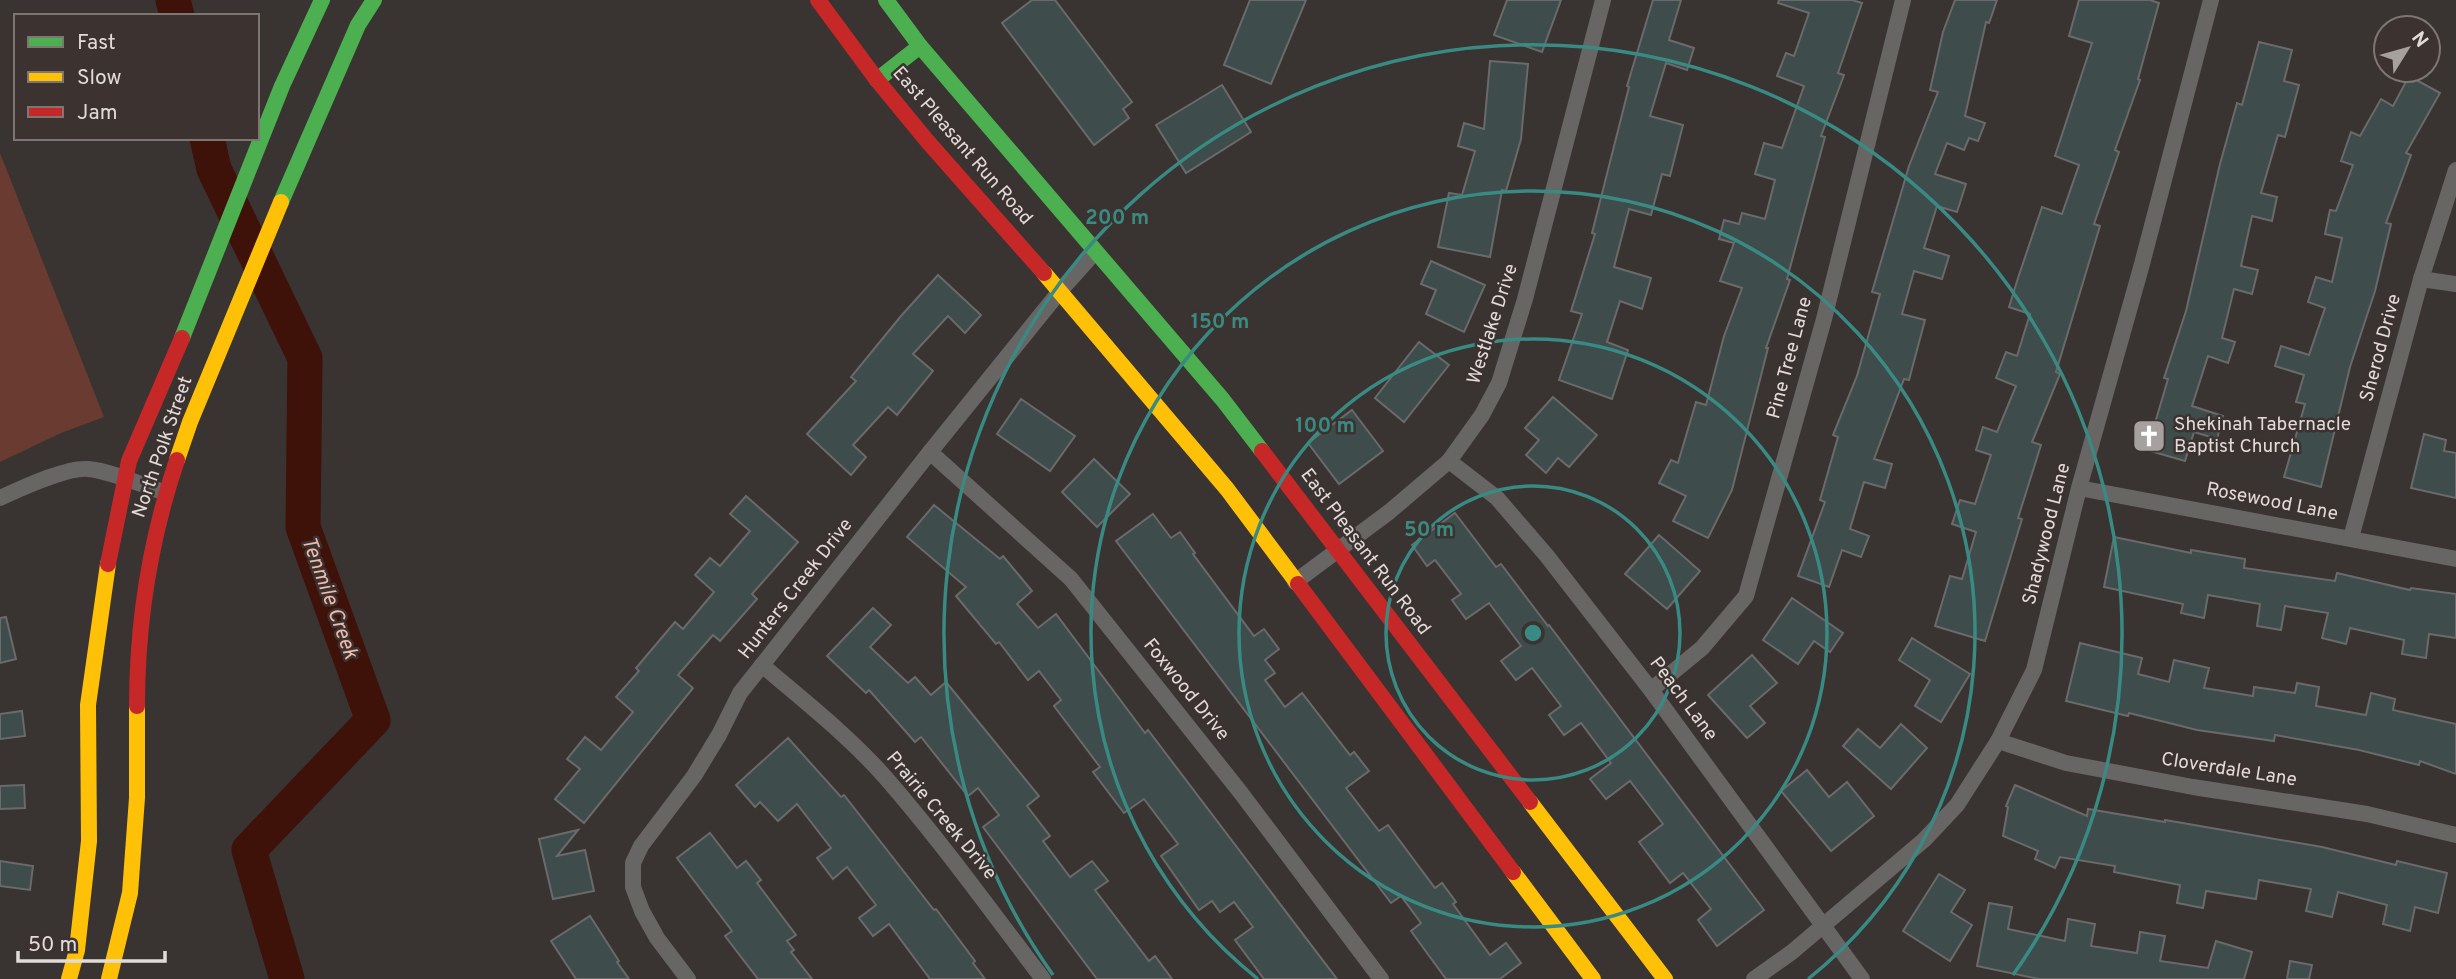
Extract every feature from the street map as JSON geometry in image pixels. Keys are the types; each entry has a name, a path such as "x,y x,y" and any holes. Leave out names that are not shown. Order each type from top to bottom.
{"main road":[{"name":"North Polk Street","path":"69,979 76,950 89,841 88,705 108,562 129,461 177,349 282,86 322,0"},
{"name":"North Polk Street","path":"109,979 130,893 137,798 137,653 147,574 166,493 190,422 320,111 358,25 374,0"},
{"name":"East Pleasant Run Road","path":"818,0 877,80 1060,290 1227,489 1593,979"},
{"name":"East Pleasant Run Road","path":"886,0 920,46 1223,400 1665,979"},
{"path":"877,80 920,46"}],"street":[{"name":"Westlake Drive","path":"1295,582 1389,512 1449,461 1482,415 1499,383 1525,299 1603,0"},
{"name":"Pine Tree Lane","path":"1651,690 1702,648 1746,596 1824,319 1903,0"},
{"name":"Shadywood Lane","path":"1754,979 1792,952 1924,840 1957,805 1998,741 2034,670 2079,488 2142,264 2211,0"},
{"name":"Sherod Drive","path":"2351,538 2421,279 2456,170"},
{"name":"Hunters Creek Drive","path":"688,979 657,938 642,911 634,887 633,863 641,846 694,776 740,693 1060,290 1096,252"},
{"path":"2421,279 2456,284"},
{"name":"Foxwood Drive","path":"930,452 1071,579 1241,793 1381,979"},
{"name":"Peach Lane","path":"1449,461 1497,498 1547,556 1651,690 1862,979"},
{"path":"0,498 34,482 84,468 105,472 166,493"},
{"name":"Rosewood Lane","path":"2079,488 2456,559"},
{"name":"Prairie Creek Drive","path":"762,665 816,711 883,775 948,854 1043,979"},
{"name":"Cloverdale Lane","path":"1998,741 2066,764 2367,814 2456,835"}],"shaded area":[{"path":"0,153 104,417 61,433 0,462"}],"building":[{"path":"1032,0 1055,0 1132,102 1123,109 1129,118 1094,145 1002,23"},
{"path":"1250,0 1306,0 1271,84 1224,65"},
{"path":"1507,0 1561,0 1542,52 1494,35"},
{"path":"1653,0 1681,0 1669,40 1694,48 1687,70 1666,63 1650,116 1683,125 1670,176 1662,174 1651,215 1629,209 1614,267 1651,278 1642,309 1620,301 1607,342 1628,350 1612,399 1559,380 1582,314 1571,311 1595,234 1592,233 1629,87 1627,86"},
{"path":"1779,0 1852,0 1862,3 1838,73 1844,75 1821,136 1825,137 1787,279 1790,280 1766,348 1732,490 1708,538 1673,521 1686,496 1659,483 1671,460 1678,463 1696,402 1706,405 1724,336 1742,288 1720,281 1734,243 1719,239 1724,220 1739,224 1742,213 1765,219 1775,180 1755,174 1764,143 1782,148 1804,86 1777,76 1786,53 1794,56 1809,13 1778,3"},
{"path":"1955,0 1997,0 1989,23 1986,22 1965,116 1985,123 1978,141 1969,138 1964,150 1947,143 1935,174 1966,184 1957,212 1937,206 1924,248 1949,256 1942,279 1914,271 1902,314 1925,320 1909,380 1904,379 1874,459 1892,464 1885,488 1864,482 1850,529 1869,536 1861,557 1842,550 1829,587 1798,576 1825,502 1820,500 1838,437 1833,435 1857,376 1880,294 1872,292 1909,166 1938,92 1930,90 1943,32"},
{"path":"2079,0 2150,0 2159,3 2138,79 2140,80 2115,150 2119,152 2094,224 2100,226 2056,372 2060,374 2032,442 2041,445 1985,641 1935,626 1950,576 1962,579 1976,532 1952,524 1960,500 1975,504 1991,455 1976,450 1983,427 1997,432 2016,386 1996,378 2006,352 2017,356 2030,314 2009,307 2018,278 2042,207 2062,214 2079,165 2055,156 2092,43 2069,36"},
{"path":"2259,42 2292,50 2284,81 2299,85 2285,137 2278,135 2261,193 2277,197 2272,221 2252,216 2241,266 2258,270 2252,294 2234,289 2222,338 2235,342 2228,363 2208,356 2192,406 2223,416 2217,439 2194,432 2185,461 2147,450 2168,379 2164,378 2186,311 2220,164 2237,103 2242,105"},
{"path":"1490,61 1528,64 1521,139 1506,191 1502,190 1490,257 1438,247 1449,193 1462,195 1475,151 1458,146 1464,123 1484,129"},
{"path":"2405,84 2424,84 2440,93 2406,153 2411,155 2386,223 2391,224 2375,291 2350,367 2321,487 2284,477 2305,404 2296,402 2304,375 2275,366 2281,346 2309,355 2325,308 2308,302 2316,277 2332,282 2342,238 2325,234 2330,210 2336,211 2353,165 2341,161 2351,132 2360,136 2381,99 2393,106"},
{"path":"1222,85 1251,132 1186,173 1156,125"},
{"path":"1431,261 1485,285 1464,332 1426,314 1436,290 1421,284"},
{"path":"938,275 981,315 965,333 948,316 913,354 933,371 897,415 888,407 853,445 866,457 851,475 807,434 856,381 851,377"},
{"path":"1419,342 1449,365 1404,422 1375,398"},
{"path":"1553,397 1597,435 1569,467 1558,458 1546,473 1526,455 1539,440 1525,428"},
{"path":"1021,399 1075,436 1050,471 997,434"},
{"path":"1352,410 1383,451 1339,484 1308,443"},
{"path":"2424,434 2446,440 2444,451 2456,453 2456,498 2411,488"},
{"path":"1094,459 1130,494 1097,527 1062,492"},
{"path":"746,496 798,542 752,594 757,599 720,641 713,635 678,675 693,688 584,823 555,799 580,769 567,759 585,737 601,750 633,712 616,697 639,671 636,668 675,622 683,629 714,592 695,575 710,558 720,566 750,531 730,514"},
{"path":"934,505 1000,559 1003,556 1032,591 1017,604 1038,628 1056,614 1145,733 1148,730 1337,979 1264,979 1235,940 1253,927 1234,902 1220,912 1212,901 1199,910 1161,856 1178,844 1144,799 1124,813 1093,772 1100,767 1054,706 1061,700 1039,671 1028,680 999,642 996,644 956,596 966,587 907,537"},
{"path":"1455,513 1496,567 1501,564 1549,625 1764,910 1717,946 1698,920 1711,909 1683,873 1670,883 1639,842 1663,824 1630,781 1606,799 1590,779 1611,763 1581,723 1564,735 1549,715 1561,706 1532,668 1516,680 1501,661 1521,646 1489,603 1466,619 1452,600 1461,594 1435,560 1427,566 1412,545"},
{"path":"1153,514 1171,538 1180,532 1195,553 1193,554 1254,636 1264,629 1279,649 1265,660 1275,673 1265,680 1285,707 1302,693 1350,755 1354,752 1369,771 1346,788 1379,831 1388,825 1435,888 1442,883 1456,902 1453,904 1490,955 1506,943 1521,963 1500,979 1446,979 1411,931 1421,923 1401,896 1391,903 1116,541"},
{"path":"1659,535 1700,571 1667,609 1625,574"},
{"path":"2114,537 2191,553 2191,550 2245,559 2244,568 2335,581 2337,573 2410,590 2456,594 2456,638 2429,634 2426,658 2402,654 2404,640 2350,628 2346,644 2322,638 2328,613 2285,606 2281,630 2257,626 2260,604 2208,595 2204,618 2181,613 2183,604 2104,587"},
{"path":"1792,598 1843,633 1830,652 1814,641 1798,664 1763,640"},
{"path":"873,608 891,625 870,647 908,683 915,677 931,695 946,682 1039,796 1027,806 1050,836 1043,841 1070,877 1092,861 1108,881 1095,890 1149,961 1155,956 1172,979 1097,979 983,827 999,815 978,788 968,796 921,737 915,742 869,690 866,693 827,656"},
{"path":"6,617 16,659 0,663 0,618"},
{"path":"1912,638 1970,674 1941,722 1915,706 1930,680 1899,660"},
{"path":"2080,643 2142,658 2138,674 2169,682 2174,660 2209,668 2204,688 2253,696 2254,687 2295,693 2297,683 2319,687 2316,706 2366,715 2371,693 2395,699 2393,710 2456,724 2456,774 2420,761 2419,765 2359,750 2275,735 2274,741 2197,730 2066,701"},
{"path":"1752,655 1777,683 1750,706 1765,723 1747,738 1708,695"},
{"path":"22,711 25,736 0,739 0,714"},
{"path":"1901,724 1927,748 1891,789 1843,746 1858,729 1880,748"},
{"path":"788,738 841,797 844,795 934,910 936,909 975,961 973,963 985,979 930,979 889,924 873,936 859,918 876,905 847,867 833,879 817,858 831,848 797,804 778,821 760,802 755,807 736,785"},
{"path":"1807,770 1829,797 1847,782 1874,816 1831,851 1781,791"},
{"path":"24,785 25,808 0,809 0,786"},
{"path":"2015,785 2087,816 2088,809 2165,820 2322,847 2396,865 2397,861 2447,873 2438,913 2415,907 2410,931 2383,924 2387,905 2338,892 2332,917 2306,911 2311,889 2259,880 2256,899 2206,891 2203,908 2177,903 2180,885 2114,872 2115,866 2060,857 2055,868 2035,859 2038,851 2003,836 2006,806"},
{"path":"578,830 557,856 585,850 594,891 553,899 539,839"},
{"path":"710,833 737,868 746,861 761,880 757,883 796,935 787,941 794,950 791,952 812,979 758,979 725,936 732,931 677,858"},
{"path":"0,861 33,866 30,890 0,886"},
{"path":"1939,874 1965,890 1951,912 1972,925 1950,961 1903,931"},
{"path":"1989,903 2012,907 2008,929 2065,941 2068,919 2095,924 2091,946 2137,953 2140,932 2165,936 2160,961 2208,968 2216,941 2252,952 2244,979 2039,979 1977,966"},
{"path":"590,916 629,979 576,979 551,941"},
{"path":"2290,961 2312,965 2309,979 2287,979"}],"waterway":[{"name":"Tenmile Creek","path":"173,0 176,14"},
{"name":"Tenmile Creek","path":"207,140 214,169 305,358 303,527 373,720 249,850 287,979"}],"traffic: fast":[{"path":"182,338 282,86 322,0"},
{"path":"281,202 358,25 374,0"},
{"path":"886,0 920,46 1223,400 1262,451"},
{"path":"877,80 920,46"}],"traffic: slow":[{"path":"177,460 190,422 281,202"},
{"path":"1044,273 1227,489 1298,584"},
{"path":"69,979 77,950 89,841 88,705 108,564"},
{"path":"109,979 130,893 137,798 137,706"},
{"path":"1530,802 1665,979"},
{"path":"1513,872 1593,979"}],"traffic: jam":[{"path":"818,0 877,80 928,142 1044,273"},
{"path":"108,564 129,461 182,338"},
{"path":"1262,451 1530,802"},
{"path":"137,706 139,643 152,551 177,460"},
{"path":"1298,584 1513,872"}],"place":[{"name":"Shekinah Tabernacle Baptist Church","path":"2149,436"}]}
